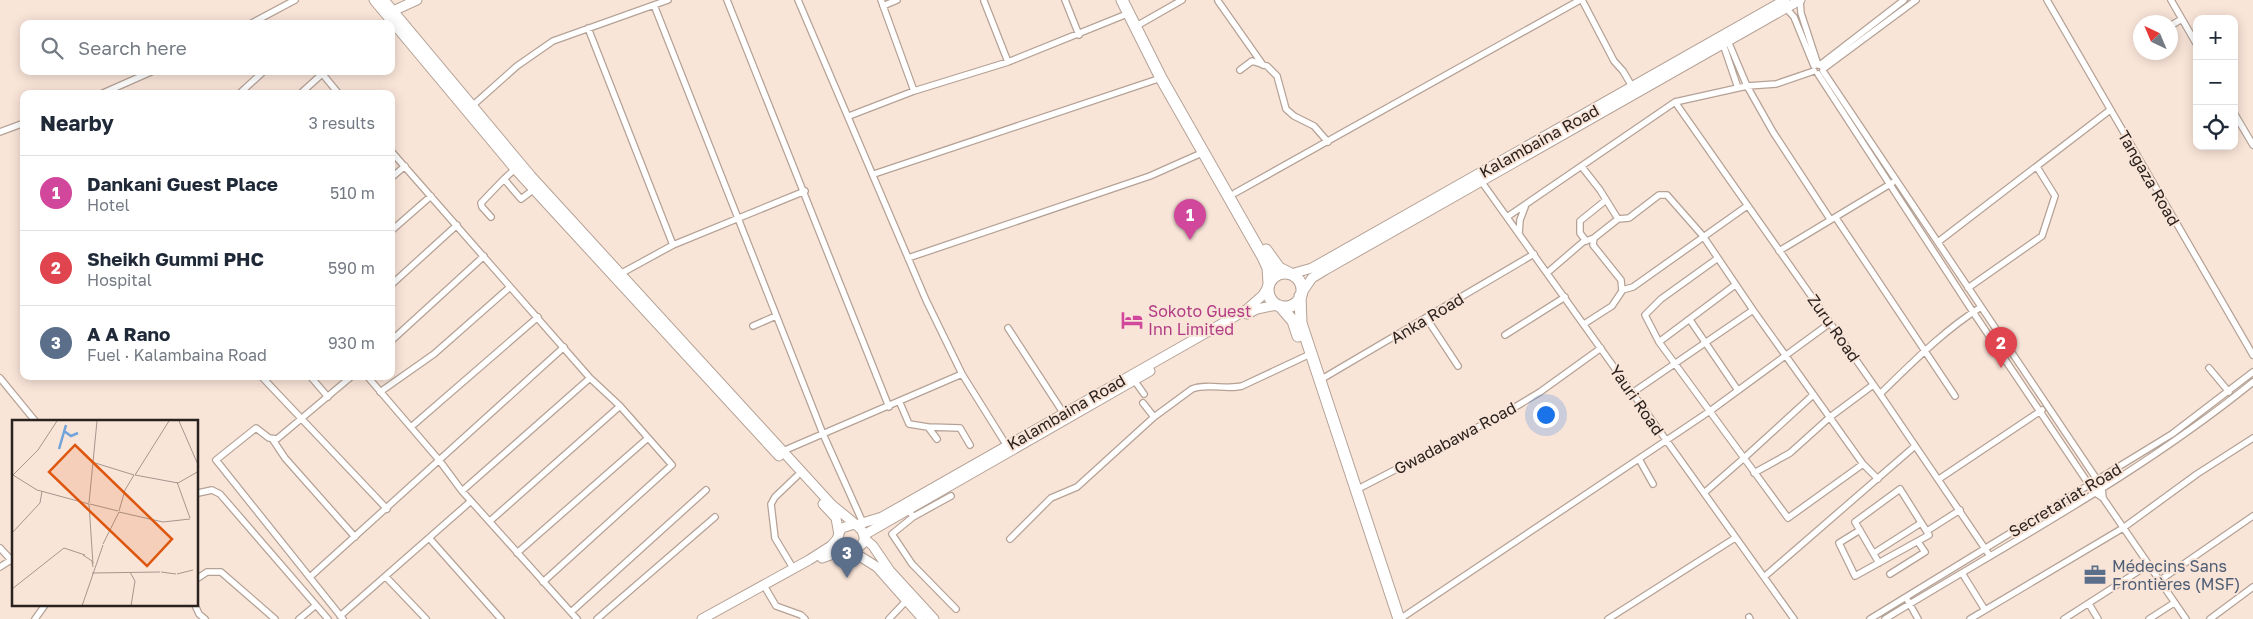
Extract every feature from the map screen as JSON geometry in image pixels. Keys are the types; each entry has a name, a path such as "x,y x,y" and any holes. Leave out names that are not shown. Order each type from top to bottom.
{"highway":[{"path":"1122,0 1127,14 1161,78 1263,257 1268,268 1270,298 1293,321 1352,491 1392,619"},
{"path":"1130,0 1140,24 1270,257 1279,268 1299,281 1301,323 1399,619"},
{"path":"1269,285 1278,275 1290,274"},
{"path":"1278,305 1289,306 1300,295"}],"main road":[{"path":"374,0 391,20"},
{"path":"384,0 471,107 620,274 832,505 857,524 864,537 873,546 890,571 934,619"},
{"path":"393,11 417,0"},
{"path":"1300,295 1312,278 1726,43 1785,4 1800,0"},
{"name":"Kalambaina Road","path":"1290,274 1312,268 1785,4"},
{"path":"395,25 515,170 836,518 840,544 878,567 923,619"},
{"name":"Kalambaina Road","path":"857,524 882,517 1246,310 1258,300 1269,285"},
{"path":"713,619 822,558 861,545 864,537 911,513 1257,309 1278,305"},
{"path":"702,619 825,550 838,537 842,528 857,524"}],"street":[{"path":"258,20 295,0"},
{"path":"471,107 541,48 553,41 668,0"},
{"path":"727,0 805,191 889,407"},
{"path":"798,0 874,174 908,258 962,374 1007,446"},
{"path":"897,0 882,3 914,91"},
{"path":"1065,0 1079,35"},
{"path":"1140,24 1182,0"},
{"path":"1235,193 1581,0 1614,61 1633,88"},
{"path":"1800,0 1801,13 1819,69 1866,135 2102,487 2103,498"},
{"path":"1819,69 1904,0"},
{"path":"1508,218 1675,102 1747,86 1776,84 1819,69 1916,0"},
{"name":"Tangaza Road","path":"2047,0 2253,355"},
{"path":"2171,0 2193,37"},
{"path":"984,1 1008,62"},
{"path":"1218,1 1263,65 1277,76 1286,109 1294,116 1314,126 1328,142"},
{"path":"1785,4 1794,17 1819,69 1860,139 2094,492 2103,498 2186,619"},
{"path":"654,5 857,524"},
{"path":"849,116 914,91 1008,62 1079,35 1127,14"},
{"path":"2178,21 2182,19"},
{"path":"588,28 673,245"},
{"path":"1726,43 1747,86 1773,132 1955,396"},
{"path":"1726,43 1738,88"},
{"path":"1240,70 1252,62 1263,65"},
{"path":"110,90 144,75"},
{"path":"243,90 260,75"},
{"path":"304,90 318,75"},
{"path":"324,75 337,90"},
{"path":"874,174 1161,78"},
{"name":"Zuru Road","path":"1675,102 1874,385 1990,556"},
{"path":"1938,242 2110,110"},
{"path":"2238,120 2253,146"},
{"path":"0,124 2,131 20,124"},
{"path":"1860,139 1866,135"},
{"path":"908,258 1150,176 1204,152"},
{"path":"395,155 590,378 620,406 672,465 542,582"},
{"path":"395,175 405,166"},
{"path":"1968,288 2042,236 2055,196 2037,166"},
{"path":"1582,167 1618,219"},
{"path":"491,217 482,207 481,203 515,170"},
{"path":"504,179 521,199 533,190"},
{"path":"1779,251 1896,180"},
{"name":"Yauri Road","path":"1481,181 1794,619"},
{"path":"620,274 673,245 805,191"},
{"path":"1547,273 1586,241 1594,238 1618,219 1629,218 1663,194 1669,197 1703,236 1785,356 1863,464 1878,479"},
{"path":"395,227 430,196"},
{"path":"1586,241 1580,233 1580,221 1606,200"},
{"path":"1520,234 1520,220 1526,205"},
{"path":"1622,290 1633,287 1747,206"},
{"path":"395,281 457,225"},
{"path":"1584,324 1612,306 1622,290 1621,280 1593,245 1594,238"},
{"name":"Anka Road","path":"1320,380 1427,319 1534,254"},
{"path":"395,337 484,256"},
{"path":"1718,258 1647,312 1646,319 1659,342 1788,518 1863,464"},
{"path":"1659,342 1735,285"},
{"path":"380,392 434,354 510,287"},
{"path":"1505,335 1565,297"},
{"path":"1880,394 1925,350 1981,307"},
{"path":"1632,393 1752,310"},
{"path":"753,326 776,316"},
{"path":"411,427 538,317"},
{"path":"1427,319 1458,366"},
{"path":"1690,320 1737,389"},
{"path":"1399,619 1639,459 1830,323"},
{"path":"1008,328 1064,414"},
{"path":"310,577 564,347"},
{"name":"Gwadabawa Road","path":"1356,490 1454,442 1507,412 1540,392 1601,348"},
{"path":"1010,539 1051,498 1077,487 1154,417 1192,389 1198,387 1231,388 1242,386 1306,356"},
{"path":"2209,368 2229,392"},
{"name":"Secretariat Road","path":"1870,619 2172,434 2253,372"},
{"path":"783,451 962,374"},
{"path":"0,378 34,420"},
{"path":"462,491 590,378"},
{"path":"265,380 387,509"},
{"path":"313,380 328,397"},
{"path":"273,440 282,435 347,380"},
{"path":"370,380 439,460 462,491 577,619"},
{"path":"1134,380 1144,394"},
{"name":"Secretariat Road","path":"1885,619 2180,438 2253,382"},
{"path":"1754,473 1790,452 1830,417 1874,385"},
{"path":"1704,493 1814,395"},
{"path":"900,402 908,424 960,428 970,445"},
{"path":"1143,403 1154,417"},
{"path":"490,521 620,406"},
{"path":"1939,480 2048,406"},
{"path":"928,427 937,439"},
{"path":"355,537 285,458 273,440 256,428 216,460 342,617 471,501"},
{"path":"517,553 648,438"},
{"path":"1970,619 2122,528 2197,474 2253,438"},
{"path":"1764,577 1915,446"},
{"path":"1639,459 1653,484"},
{"path":"793,568 776,538 771,504 775,497 797,476"},
{"path":"1860,530 1839,543 1855,576 1930,536 1900,489 1855,522 1860,530 1874,553 1879,562"},
{"path":"199,493 212,490 220,494 328,619"},
{"path":"571,612 706,490"},
{"path":"951,496 911,513 892,534 912,564 956,609"},
{"path":"1927,532 1960,510"},
{"path":"2159,581 2253,516"},
{"path":"597,619 714,517"},
{"path":"1874,553 1921,523"},
{"path":"1608,619 1735,538"},
{"path":"430,539 501,619"},
{"path":"1890,574 1925,552 1918,542"},
{"path":"0,548 12,562 0,567"},
{"path":"2064,619 2148,565"},
{"path":"199,577 207,572 221,572 275,619"},
{"path":"1962,572 1985,619"},
{"path":"386,577 426,619"},
{"path":"2210,619 2253,588"},
{"path":"766,589 776,606 801,614 805,619"},
{"path":"1906,598 1918,619"},
{"path":"889,619 906,601"},
{"path":"2149,619 2174,603"},
{"path":"2089,604 2098,619"},
{"path":"35,619 44,606"},
{"path":"195,606 199,614 205,619"},
{"path":"299,619 316,606"}],"place":[{"name":"Dankani Guest Place","path":"1190,240"},
{"name":"Sokoto Guest Inn Limited","path":"1132,320"},
{"name":"Sheikh Gummi PHC","path":"2001,368"},
{"name":"Médecins Sans Frontières (MSF)","path":"2095,575"},
{"name":"A A Rano","path":"847,578"}]}
